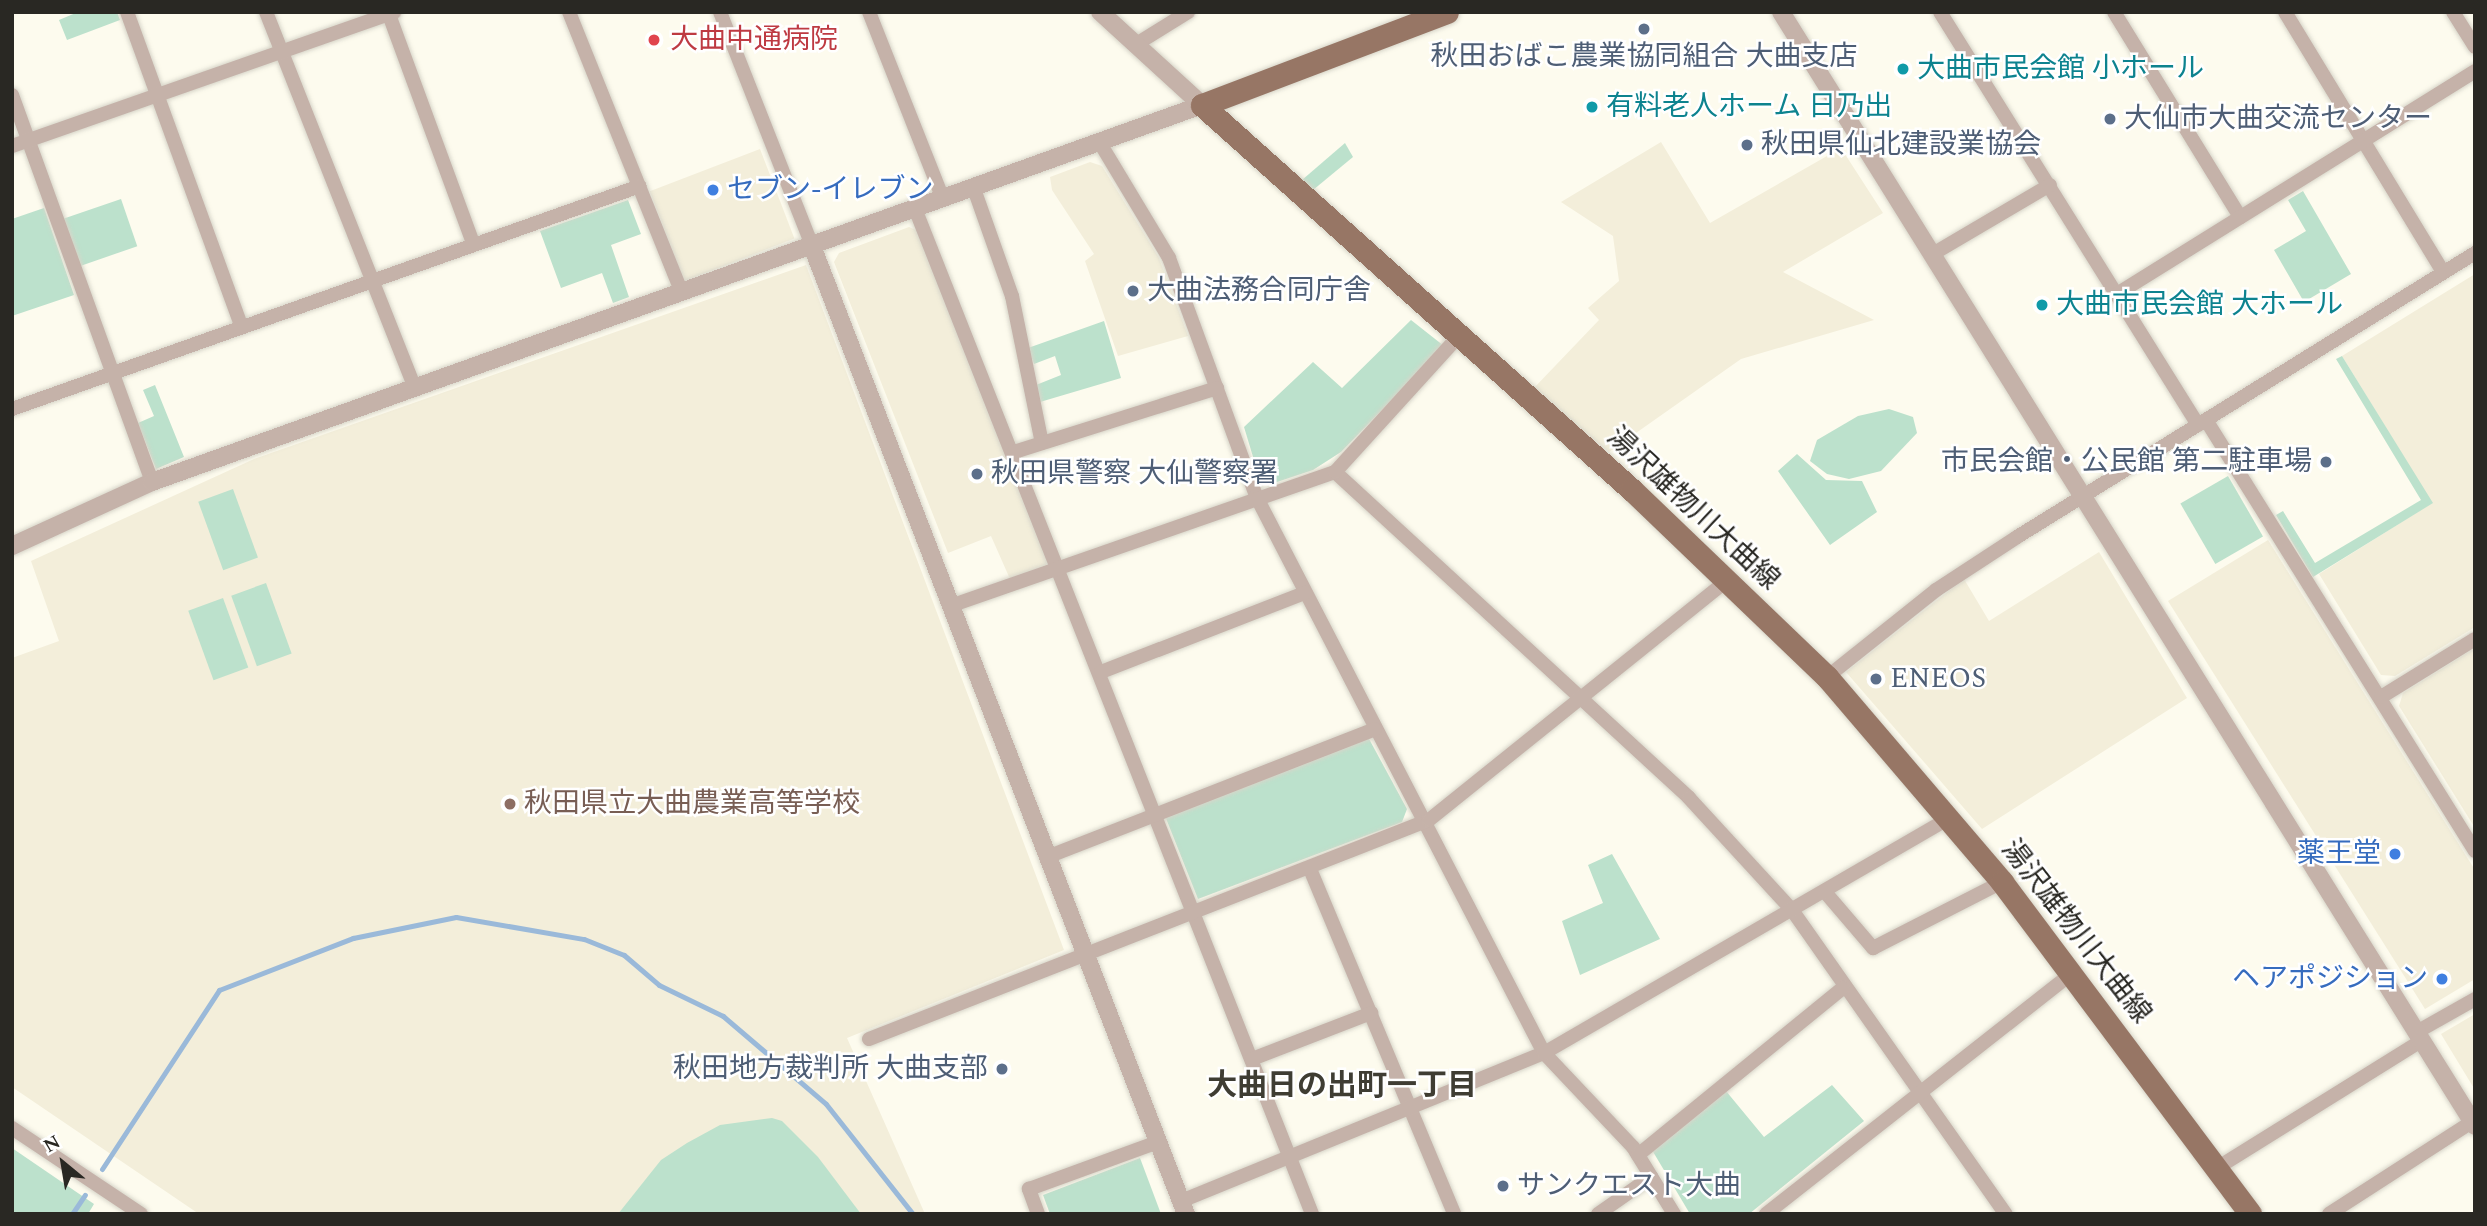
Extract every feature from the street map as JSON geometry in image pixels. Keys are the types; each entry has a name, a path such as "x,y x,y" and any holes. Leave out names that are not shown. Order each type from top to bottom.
{"main road":[{"path":"1202,105 1447,12"},
{"name":"湯沢雄物川大曲線","path":"1202,105 1456,339 1727,580 1827,677 2002,881 2249,1214"}],"street":[{"path":"127,12 241,326"},
{"path":"266,12 414,386"},
{"path":"569,12 681,290"},
{"path":"720,12 953,605 1047,858 1183,1207 1289,1156 1544,1053 1950,818"},
{"path":"869,12 942,196"},
{"path":"12,546 152,482 681,290 812,246 914,206 1100,144 1202,105 1138,43 1100,12"},
{"path":"1138,43 1188,12"},
{"path":"1781,12 2080,498 2473,1124 2329,1214"},
{"path":"1940,12 2117,294 2381,697 2475,851"},
{"path":"2113,12 2240,217"},
{"path":"2285,12 2443,272"},
{"path":"2453,12 2475,47"},
{"path":"12,146 390,13 473,243"},
{"path":"2117,294 2475,71"},
{"path":"12,95 108,374 152,482"},
{"path":"1100,144 1169,258 1256,496 1375,729 1429,820 1544,1053 1638,1154 1674,1214"},
{"path":"1931,256 2050,185"},
{"path":"12,409 473,243 640,186"},
{"path":"973,186 1012,296 1042,443"},
{"path":"914,206 1060,567 1312,1214"},
{"path":"1827,677 1936,590 2475,253"},
{"path":"953,605 1256,496 1335,472 1456,339"},
{"path":"1014,452 1217,388"},
{"path":"1335,472 1581,695 1689,798 1792,910 1843,988 1921,1090 2005,1213"},
{"path":"869,1039 1084,951 1310,869 1429,820 1727,580"},
{"path":"1101,672 1305,593"},
{"path":"2381,697 2475,639"},
{"path":"1047,858 1375,729"},
{"path":"1310,869 1454,1214"},
{"path":"1825,892 1873,948 2002,881"},
{"path":"1766,1214 2072,973"},
{"path":"1638,1154 1843,988"},
{"path":"2217,1168 2475,999"},
{"path":"1252,1059 1371,1013"},
{"path":"12,1128 141,1214"},
{"path":"1038,1214 1029,1189 1158,1142"},
{"path":"1598,1214 1651,1177"}],"shaded area":[{"path":"1661,142 1710,223 1841,148 1883,213 1783,272 1874,320 1741,359 1609,452 1533,389 1599,320 1588,308 1619,281 1613,236 1561,202"},
{"path":"760,149 794,239 684,281 650,191"},
{"path":"1090,162 1102,166 1159,258 1188,336 1118,356 1085,261 1094,254 1052,190 1050,177"},
{"path":"909,227 918,231 1050,557 1046,565 1010,579 991,536 948,553 834,262 839,253"},
{"name":"秋田県立大曲農業高等学校","path":"806,265 1064,950 847,1038 925,1214 199,1214 12,1087 12,658 59,641 31,561 254,459"},
{"path":"2475,274 2475,627 2395,676 2381,675 2319,574 2432,503 2342,356"},
{"path":"2268,540 2475,870 2475,979 2425,1009 2168,601"},
{"path":"2099,552 2187,698 1982,829 1846,672 1964,579 1989,621"},
{"path":"2475,648 2475,828 2399,706 2403,693"},
{"path":"2475,1014 2475,1090 2441,1034"}],"green space":[{"path":"78,12 117,12 120,20 67,40 59,20"},
{"path":"1345,143 1353,157 1313,190 1302,180"},
{"path":"2303,191 2351,274 2304,302 2274,250 2306,231 2288,200"},
{"path":"121,199 137,246 80,266 63,219"},
{"path":"628,200 641,234 611,245 629,297 613,303 602,273 561,288 540,231"},
{"path":"44,208 74,295 12,316 12,219"},
{"path":"1411,320 1444,346 1341,452 1313,470 1274,483 1260,480 1244,427 1313,362 1342,388"},
{"path":"1104,321 1121,378 1040,402 1036,385 1061,375 1055,356 1034,364 1028,348"},
{"path":"2342,356 2433,503 2313,577 2276,515 2283,511 2315,563 2421,500 2336,359"},
{"path":"155,385 184,457 156,469 138,423 154,416 143,390"},
{"path":"1889,409 1913,417 1917,433 1881,471 1849,479 1827,474 1810,461 1817,440 1858,416"},
{"path":"1797,454 1826,480 1862,481 1877,512 1830,545 1778,471"},
{"path":"2228,476 2263,537 2215,564 2180,504"},
{"path":"233,489 258,558 223,570 198,502"},
{"path":"266,583 292,653 257,666 231,596"},
{"path":"223,598 248,668 214,680 188,611"},
{"path":"1368,737 1407,809 1402,822 1198,899 1165,816"},
{"path":"1612,854 1660,939 1580,975 1562,921 1603,903 1588,865"},
{"path":"1832,1085 1864,1121 1749,1214 1690,1214 1652,1150 1726,1091 1764,1137"},
{"path":"772,1118 782,1121 818,1157 861,1214 618,1214 661,1160 687,1143 720,1125"},
{"path":"12,1148 94,1204 88,1214 12,1214"},
{"path":"1140,1158 1161,1214 1050,1214 1043,1195"}],"waterway":[{"path":"102,1169 219,990 353,938 456,917 584,939 624,955 659,985 723,1016 826,1104 913,1214"},
{"path":"72,1214 85,1195"}],"place":[{"name":"秋田おばこ農業協同組合 大曲支店","path":"1644,29"},
{"name":"大曲中通病院","path":"654,40"},
{"name":"大曲市民会館 小ホール","path":"1903,69"},
{"name":"有料老人ホーム 日乃出","path":"1592,107"},
{"name":"大仙市大曲交流センター","path":"2110,119"},
{"name":"秋田県仙北建設業協会","path":"1747,145"},
{"name":"セブン-イレブン","path":"713,190"},
{"name":"大曲法務合同庁舎","path":"1133,291"},
{"name":"大曲市民会館 大ホール","path":"2042,305"},
{"name":"市民会館・公民館 第二駐車場","path":"2326,462"},
{"name":"秋田県警察 大仙警察署","path":"977,474"},
{"name":"ENEOS","path":"1876,679"},
{"name":"秋田県立大曲農業高等学校","path":"510,804"},
{"name":"薬王堂","path":"2395,854"},
{"name":"ヘアポジション","path":"2442,979"},
{"name":"秋田地方裁判所 大曲支部","path":"1002,1069"},
{"name":"サンクエスト大曲","path":"1503,1186"}],"district":[{"name":"大曲日の出町一丁目","path":"1342,1086"}]}
